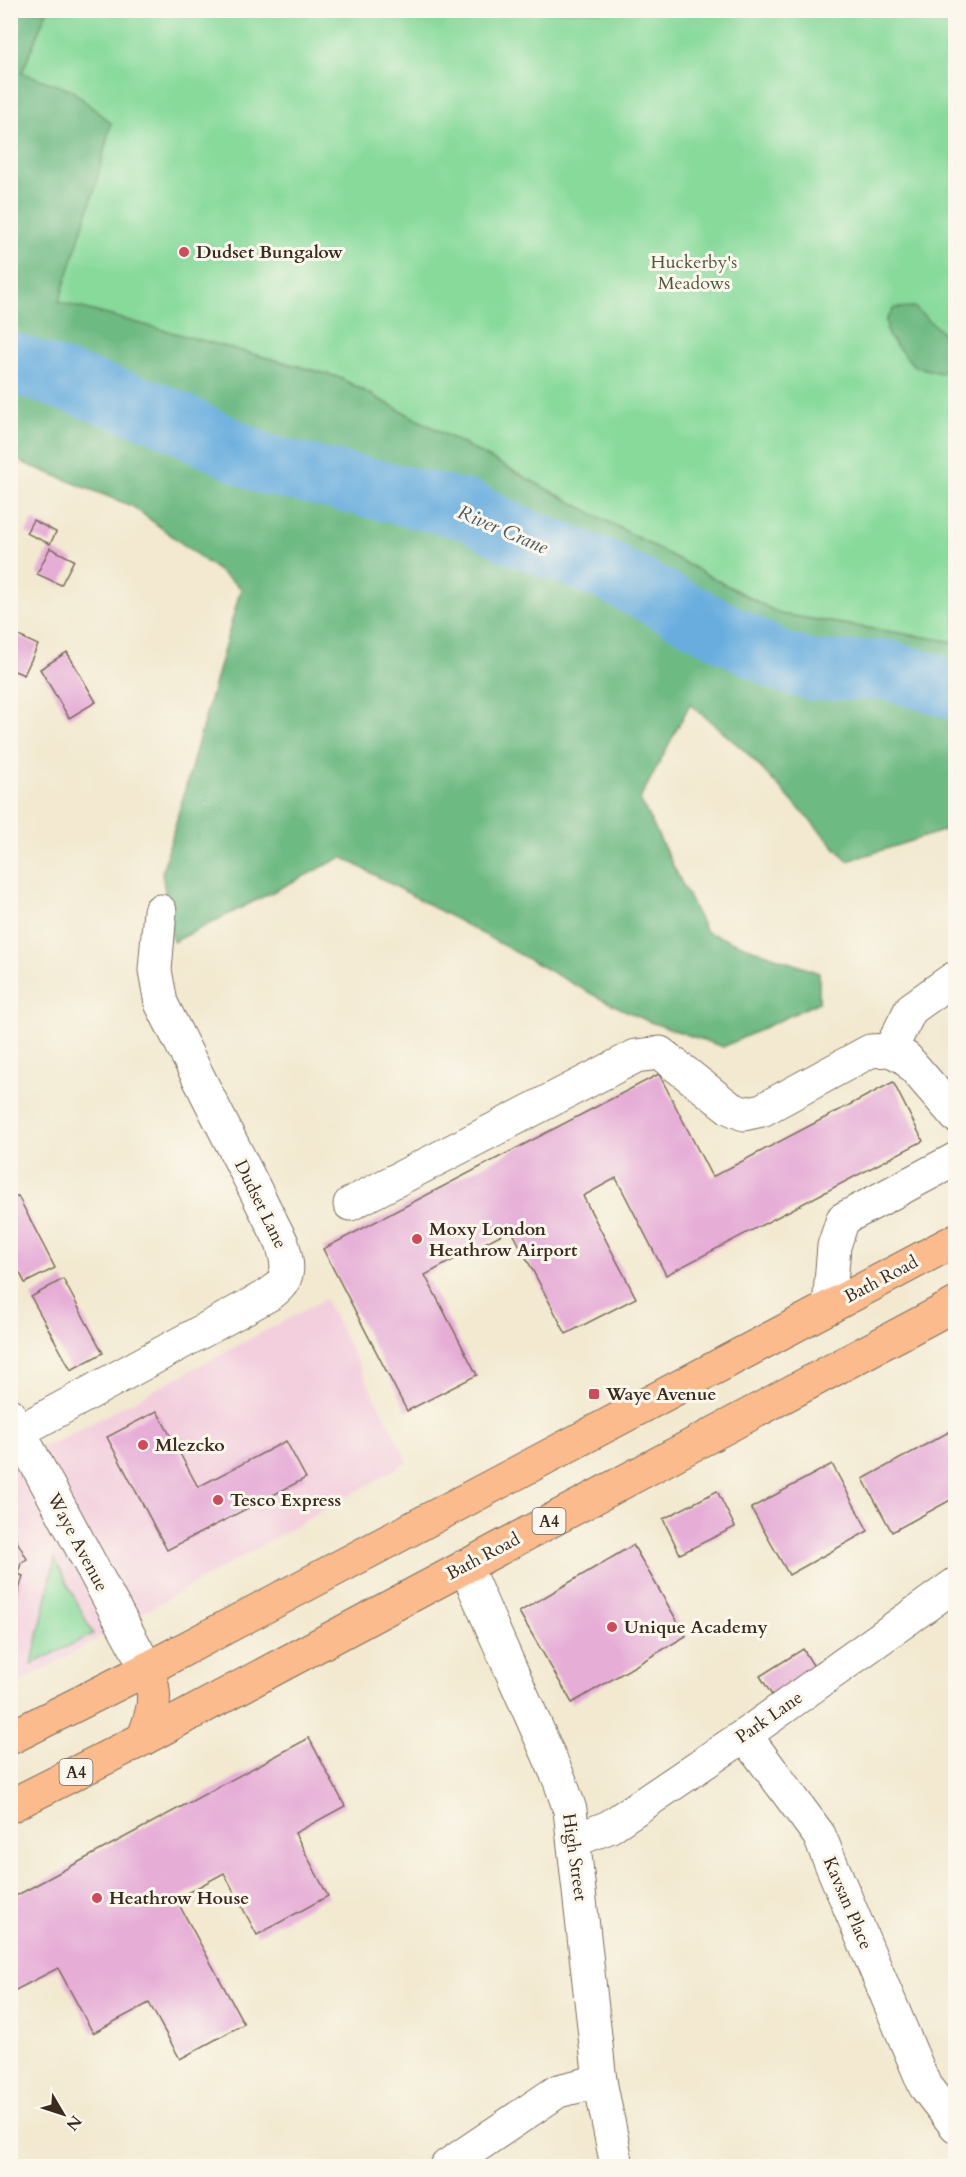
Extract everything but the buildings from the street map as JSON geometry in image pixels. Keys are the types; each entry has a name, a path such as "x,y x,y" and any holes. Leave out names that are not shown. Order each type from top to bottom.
{"highway":[{"name":"Bath Road","path":"10,1738 147,1669 956,1240"},
{"name":"Bath Road","path":"10,1806 142,1739 956,1304"},
{"path":"142,1739 154,1711 154,1684 147,1669"}],"street":[{"name":"Dudset Lane","path":"17,1439 270,1294 282,1286 286,1276 289,1263 282,1243 161,1003 154,970 160,911"},
{"path":"890,1050 911,1009 953,979"},
{"path":"350,1204 636,1056 660,1053 730,1108 744,1114 762,1110 870,1051 890,1050 906,1058 956,1116"},
{"path":"829,1307 834,1246 843,1219 956,1159"},
{"name":"Waye Avenue","path":"17,1439 147,1669"},
{"name":"High Street","path":"465,1566 560,1781 570,1809 600,2081 617,2166"},
{"name":"Park Lane","path":"575,1840 609,1827 745,1735 956,1584"},
{"name":"Kavsan Place","path":"745,1735 819,1836 926,2086 956,2126"},
{"path":"447,2166 558,2091 600,2081"}],"shaded area":[{"path":"325,1299 408,1462 11,1688 10,1461 29,1450 58,1441"}],"green space":[{"path":"10,11 47,11 22,73 71,90 111,123 95,188 59,302 338,377 780,614 955,642 955,827 848,861 746,752 690,704 640,799 706,932 819,973 819,1002 723,1047 650,1022 599,998 342,857 173,942 162,873 241,588 132,506 11,458"},
{"name":"Huckerby's Meadows","path":"11,11 955,11 955,642 780,614 338,377 59,302 32,351"},
{"path":"914,307 955,344 953,361 940,373 914,366 888,336 886,320 894,308"},
{"path":"55,1559 93,1634 32,1664"}],"waterway":[{"name":"River Crane","path":"10,362 159,413 263,464 471,511 513,534 603,569 782,662 813,671 887,670 956,690"}],"place":[{"name":"Dudset Bungalow","path":"184,252"},
{"name":"Moxy London Heathrow Airport","path":"417,1239"},
{"name":"Waye Avenue","path":"594,1394"},
{"name":"Mlezcko","path":"143,1445"},
{"name":"Tesco Express","path":"218,1500"},
{"name":"Unique Academy","path":"612,1627"},
{"name":"Heathrow House","path":"97,1898"}]}
